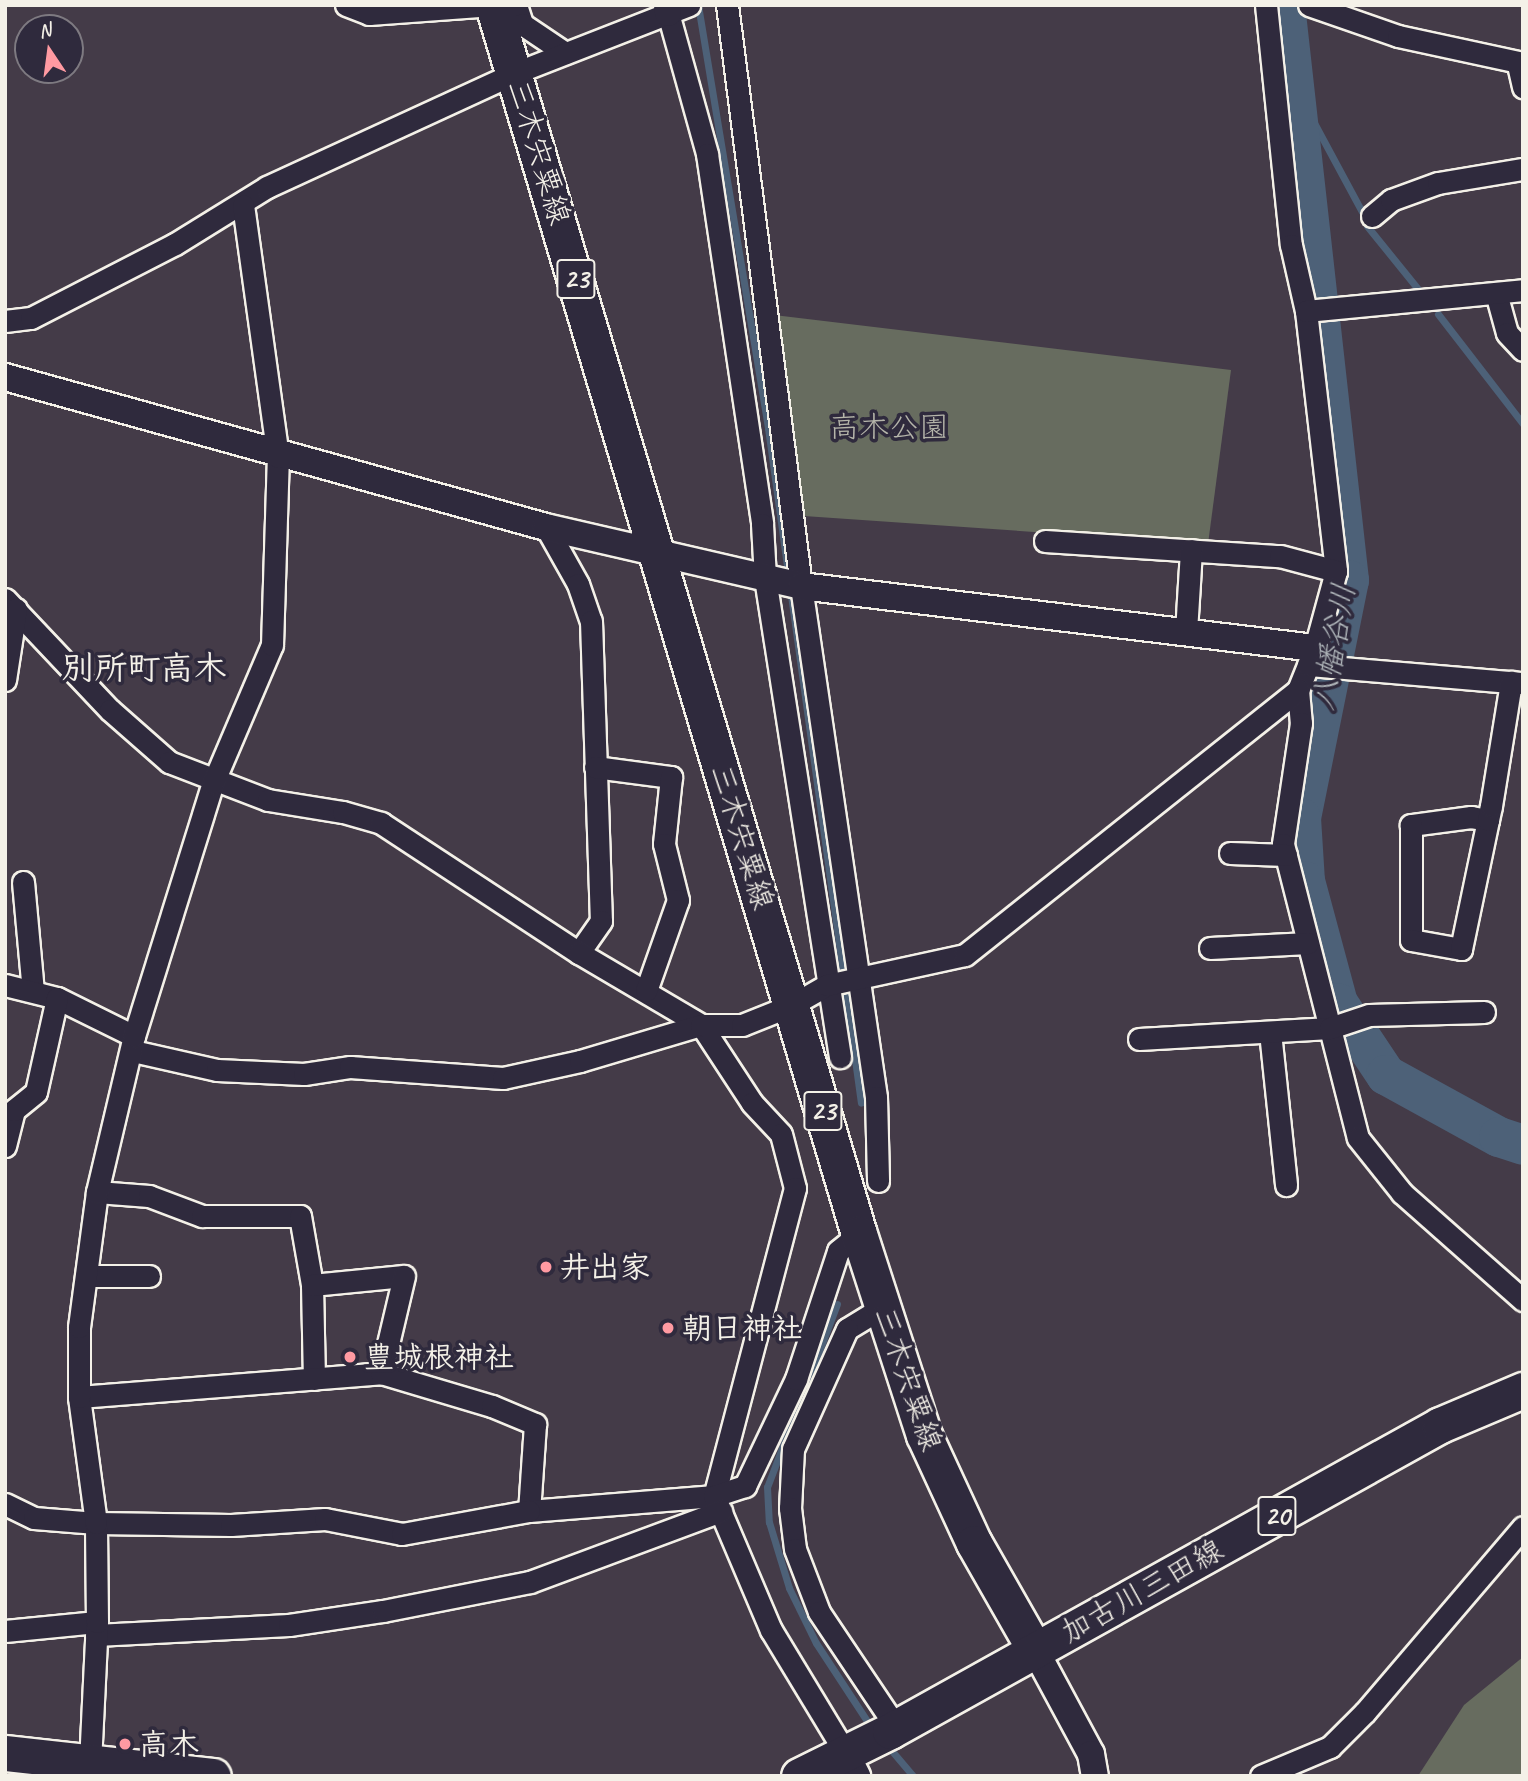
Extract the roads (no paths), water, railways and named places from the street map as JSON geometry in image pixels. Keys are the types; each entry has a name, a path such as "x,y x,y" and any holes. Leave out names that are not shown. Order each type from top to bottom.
{"main road":[{"name":"三木宍粟線","path":"493,5 659,552 859,1234 923,1435 974,1543 1035,1650"},
{"name":"加古川三田線","path":"799,1776 871,1746 1035,1650 1440,1424 1523,1390"},
{"path":"5,1753 213,1776"}],"street":[{"path":"346,5 369,14 493,5"},
{"path":"516,5 522,24 565,54"},
{"path":"727,5 802,586 876,1097 878,1181"},
{"path":"5,985 57,998 133,1044 217,1070 303,1074 351,1067 503,1077 580,1061 701,1024 742,1025 792,1005 827,985 965,956 1297,690 1311,657 1336,571 1306,311 1291,245 1266,5"},
{"path":"1308,5 1398,36 1520,64 1523,87"},
{"path":"5,321 31,318 243,205 267,187 515,73 678,7 707,154 762,524 765,578 840,1057"},
{"path":"1372,216 1391,200 1438,183 1523,169"},
{"path":"90,1763 97,1628 96,1523 79,1397 86,1276 97,1192 133,1044 213,783 272,645 278,450 243,205"},
{"path":"1306,311 1523,290"},
{"path":"1496,293 1507,333 1523,350"},
{"path":"5,377 278,450 546,527 802,586 1186,632 1347,666 1517,682 1461,949 1411,940 1411,825 1471,817 1488,820"},
{"path":"546,527 579,584 591,621 601,921 579,953"},
{"path":"1045,541 1280,556 1336,571"},
{"path":"1186,632 1191,550"},
{"path":"11,604 110,710 169,762 213,783 268,800 381,823 579,953 701,1024 752,1103 781,1134 795,1188 718,1504 771,1630 871,1746"},
{"path":"5,680 11,604"},
{"path":"1297,690 1301,723 1283,844 1358,1138 1402,1193 1523,1300"},
{"path":"596,767 671,777 664,844 678,900 646,991"},
{"path":"1230,853 1286,855"},
{"path":"23,882 33,991"},
{"path":"1210,948 1308,943"},
{"path":"5,1146 14,1111 36,1092 57,998"},
{"path":"1139,1039 1330,1028 1369,1015 1484,1012"},
{"path":"1270,1032 1286,1185"},
{"path":"97,1192 149,1196 202,1216 300,1216 312,1284 314,1379"},
{"path":"5,1632 289,1625 409,1606 530,1582 718,1504 745,1486 796,1379 838,1251 859,1234"},
{"path":"86,1276 149,1276"},
{"path":"312,1284 404,1276 382,1373"},
{"path":"871,1746 795,1549 790,1508 793,1449 847,1329 883,1307"},
{"path":"79,1397 382,1373 492,1406 535,1424 529,1511"},
{"path":"5,1504 34,1518 96,1523 231,1525 325,1519 402,1534 529,1511 718,1504"},
{"path":"1261,1776 1330,1747 1366,1712 1523,1527"},
{"path":"1035,1650 1091,1754 1096,1776"}],"waterway":[{"path":"698,5 768,428 861,1103"},
{"name":"八幡谷川","path":"1285,5 1349,580 1301,818 1305,881 1338,1003 1386,1075 1499,1137 1523,1145"},
{"path":"1295,104 1305,106 1362,212"},
{"path":"1367,226 1418,289"},
{"path":"1438,314 1523,424"},
{"path":"837,1304 767,1487 769,1522 789,1588 816,1643 873,1730"},
{"path":"886,1744 913,1776"}],"place":[{"name":"井出家","path":"546,1267"},
{"name":"朝日神社","path":"668,1328"},
{"name":"豊城根神社","path":"350,1357"},
{"name":"高木","path":"125,1744"}],"district":[{"name":"別所町高木","path":"144,669"}],"park label":[{"name":"高木公園","path":"889,427"}]}
